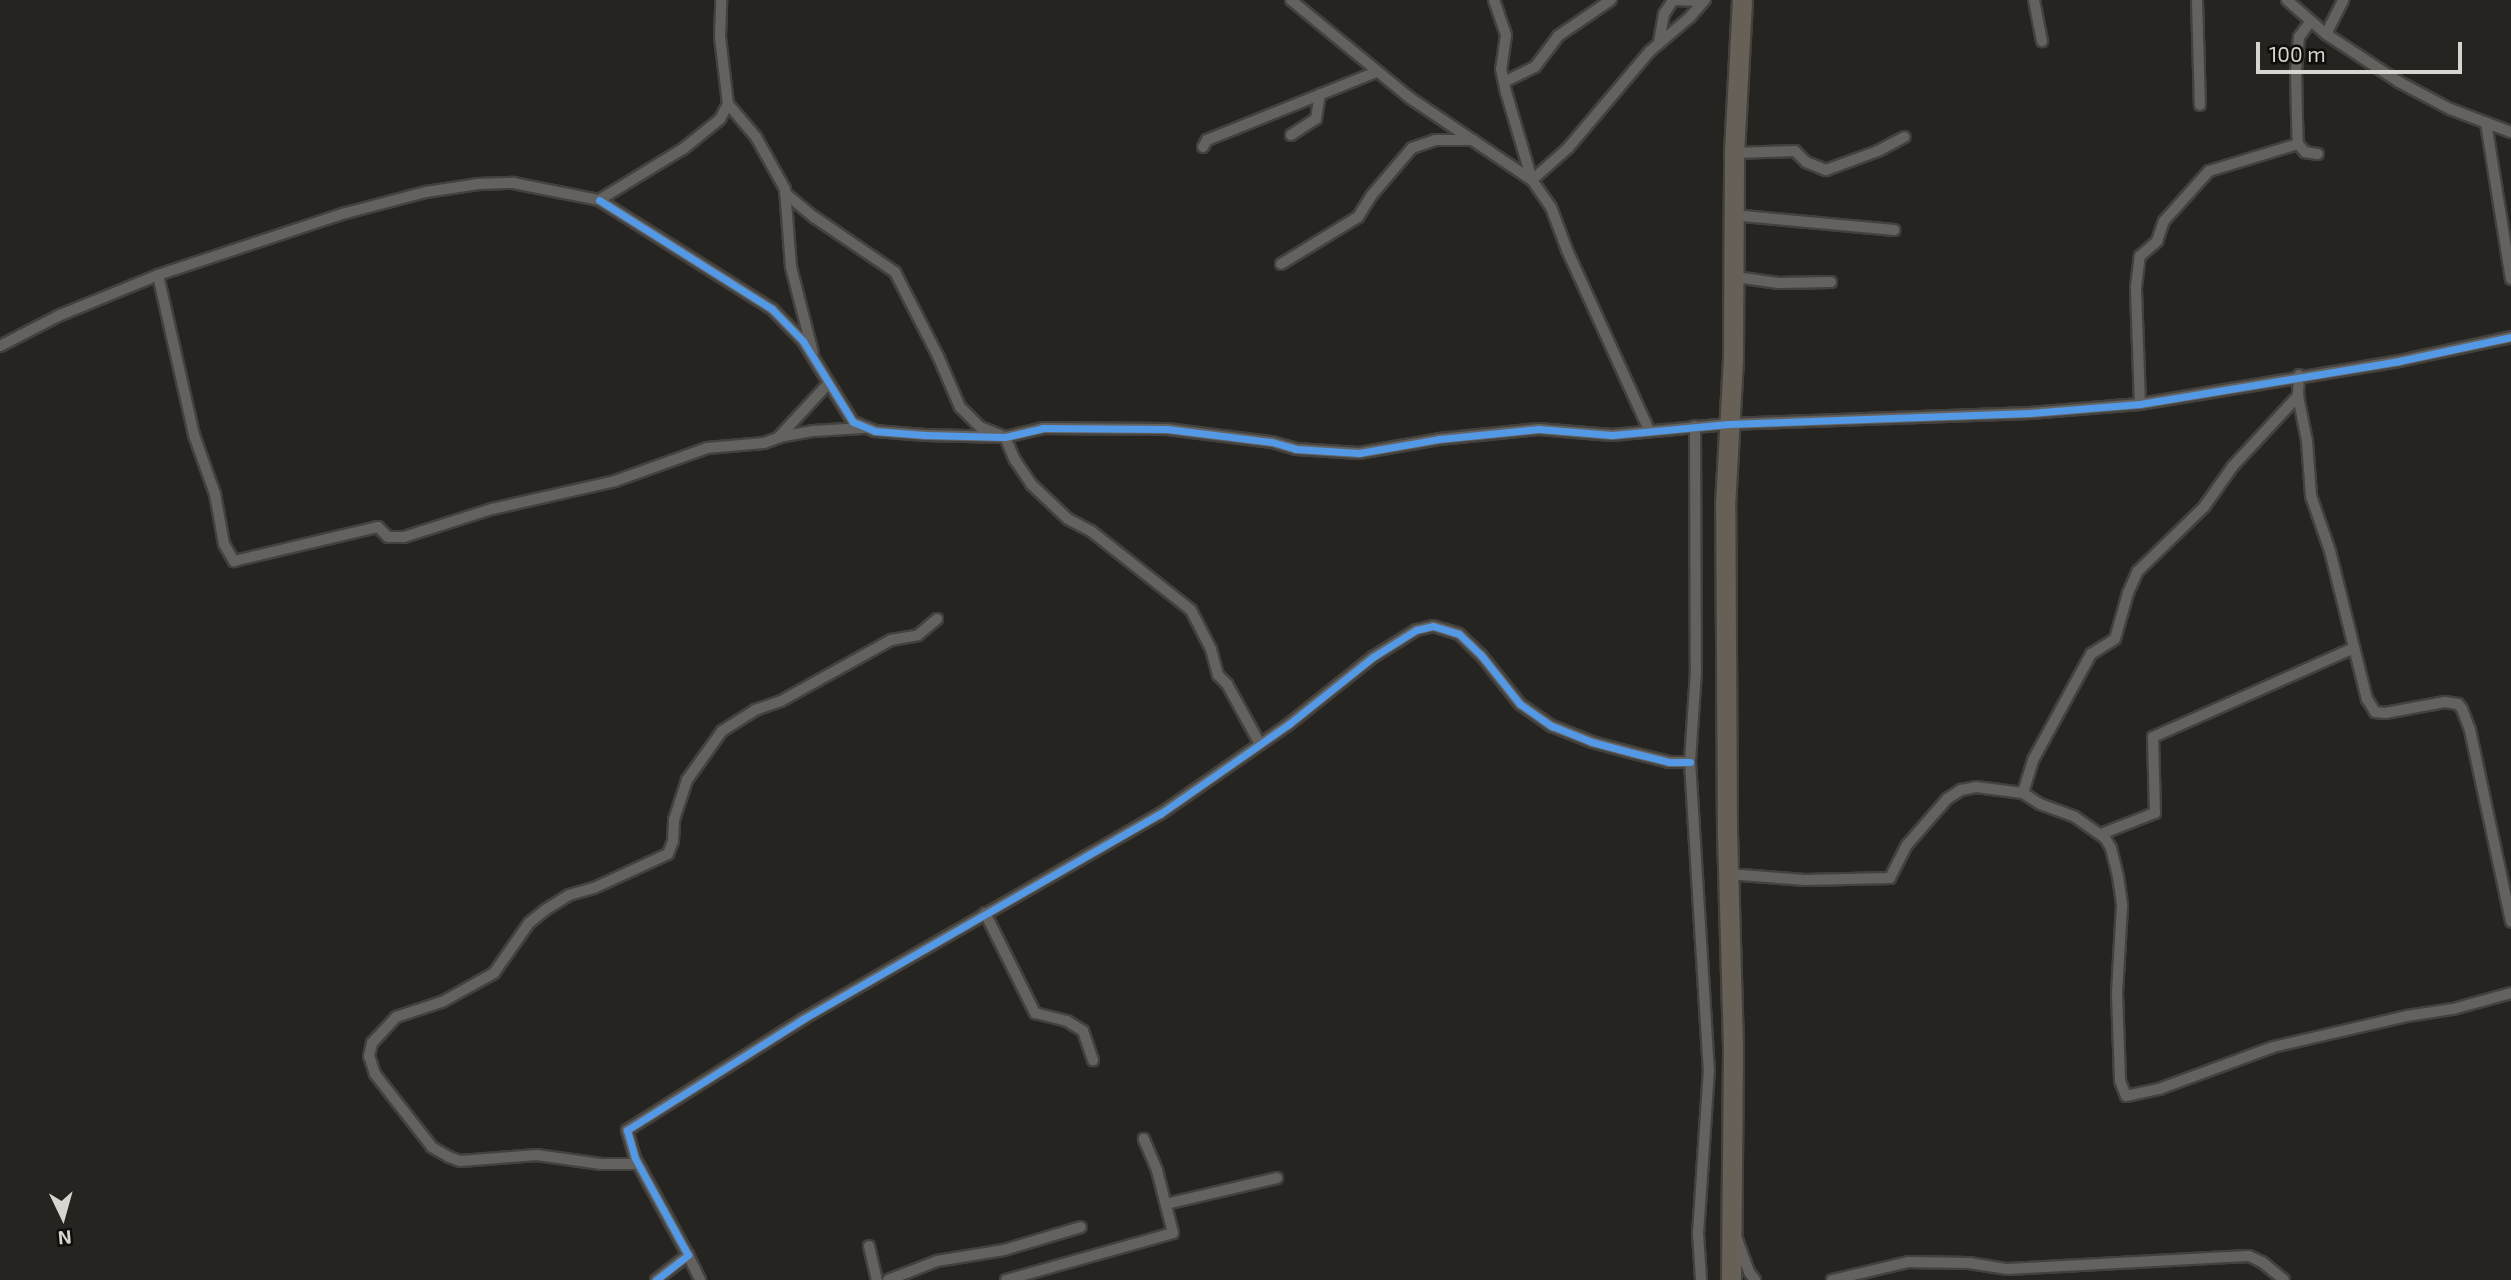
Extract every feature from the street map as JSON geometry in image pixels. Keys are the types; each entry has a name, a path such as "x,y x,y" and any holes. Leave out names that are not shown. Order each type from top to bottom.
{"highway":[{"path":"1731,1280 1733,1047 1727,874 1725,506 1735,277 1732,215 1734,153 1745,2"}],"street":[{"path":"721,0 720,37 728,104 767,154 785,193 791,267 816,362"},
{"path":"1291,0 1376,72 1532,180"},
{"path":"1494,0 1506,35 1501,69 1532,180 1551,207 1567,250 1649,430"},
{"path":"1504,82 1535,67 1558,36 1611,0"},
{"path":"1659,42 1664,14 1673,0 1703,0"},
{"path":"1532,180 1568,148 1659,42 1690,17 1703,0"},
{"path":"2035,0 2042,41"},
{"path":"2197,0 2200,105"},
{"path":"2287,0 2326,34 2423,95 2511,132"},
{"path":"2326,34 2343,0"},
{"path":"2310,22 2299,37 2296,70 2298,145 2305,152 2318,154"},
{"path":"1203,147 1207,140 1376,72"},
{"path":"1291,135 1317,119 1320,94"},
{"path":"599,200 701,137 720,119 728,104"},
{"path":"2486,123 2511,278"},
{"path":"1734,153 1795,151 1806,162 1826,170 1878,151 1904,136"},
{"path":"1282,264 1358,217 1371,196 1412,148 1435,140 1473,140"},
{"path":"2140,404 2136,287 2140,256 2157,241 2164,221 2209,171 2298,145"},
{"path":"0,346 58,316 158,275 334,217 426,192 478,184 513,183 599,200 772,309 790,325 847,414 863,428"},
{"path":"785,193 814,217 895,272 938,356 960,407 980,427 1005,437 1015,460 1031,484 1068,519 1091,531 1191,610 1211,649 1218,675 1227,684 1260,744"},
{"path":"1732,215 1894,230"},
{"path":"158,275 194,435 215,494 224,544 234,561 378,527 388,537 404,537 492,509 615,481 707,448 764,443 813,431 863,428 948,437 1005,437 1043,428 1167,429 1272,442 1296,449 1359,453 1439,439 1523,430 1589,435 1728,424 1951,417 2140,404 2299,375 2399,361 2511,337"},
{"path":"1735,277 1779,283 1831,282"},
{"path":"2299,375 2298,396 2307,442 2311,496 2330,551 2367,699 2375,712 2385,713 2445,702 2458,704 2462,709 2470,730 2511,922"},
{"path":"778,438 828,384"},
{"path":"2023,793 2033,760 2091,654 2115,639 2128,593 2138,571 2204,507 2234,466 2298,396"},
{"path":"1695,426 1696,671 1690,762 1709,1069 1698,1233 1701,1280"},
{"path":"638,1164 601,1164 537,1155 460,1161 449,1157 432,1147 374,1074 369,1056 372,1042 397,1017 454,997 494,973 529,923 545,909 569,895 594,888 668,854 673,841 674,820 687,780 722,731 891,640 918,635 937,620"},
{"path":"700,1280 638,1164 627,1137 627,1130 803,1019 1160,814 1260,744 1373,657 1416,630 1433,626 1459,634 1481,655 1520,704 1552,726 1623,750 1670,762 1690,762"},
{"path":"2101,834 2155,813 2153,737 2354,648"},
{"path":"1727,874 1804,880 1890,878 1907,845 1947,799 1961,790 1976,787 2023,793 2040,804 2075,817 2101,834 2111,848 2122,906 2118,993 2120,1081 2126,1096 2159,1089 2273,1047 2508,996"},
{"path":"985,913 1035,1013 1067,1021 1083,1031 1093,1060"},
{"path":"1006,1280 1173,1233 1157,1170 1144,1139"},
{"path":"1166,1204 1277,1178"},
{"path":"1731,1223 1749,1272 1755,1280"},
{"path":"888,1280 937,1261 1004,1250 1082,1227"},
{"path":"869,1246 877,1280"},
{"path":"656,1280 688,1255"},
{"path":"1832,1280 1909,1262 1969,1264 2008,1269 2249,1256 2262,1262 2284,1280"}],"cycle path":[{"path":"599,200 772,309 803,341 853,422 875,431 925,435 1005,437 1043,428 1167,429 1272,442 1296,449 1359,453 1439,439 1539,429 1612,435 1728,424 2030,413 2140,404 2399,361 2511,337"},
{"path":"656,1280 688,1255 635,1158 627,1130 803,1019 1160,814 1289,724 1373,657 1416,630 1433,626 1459,634 1481,655 1520,704 1552,726 1592,742 1633,753 1669,762 1690,762"}]}
